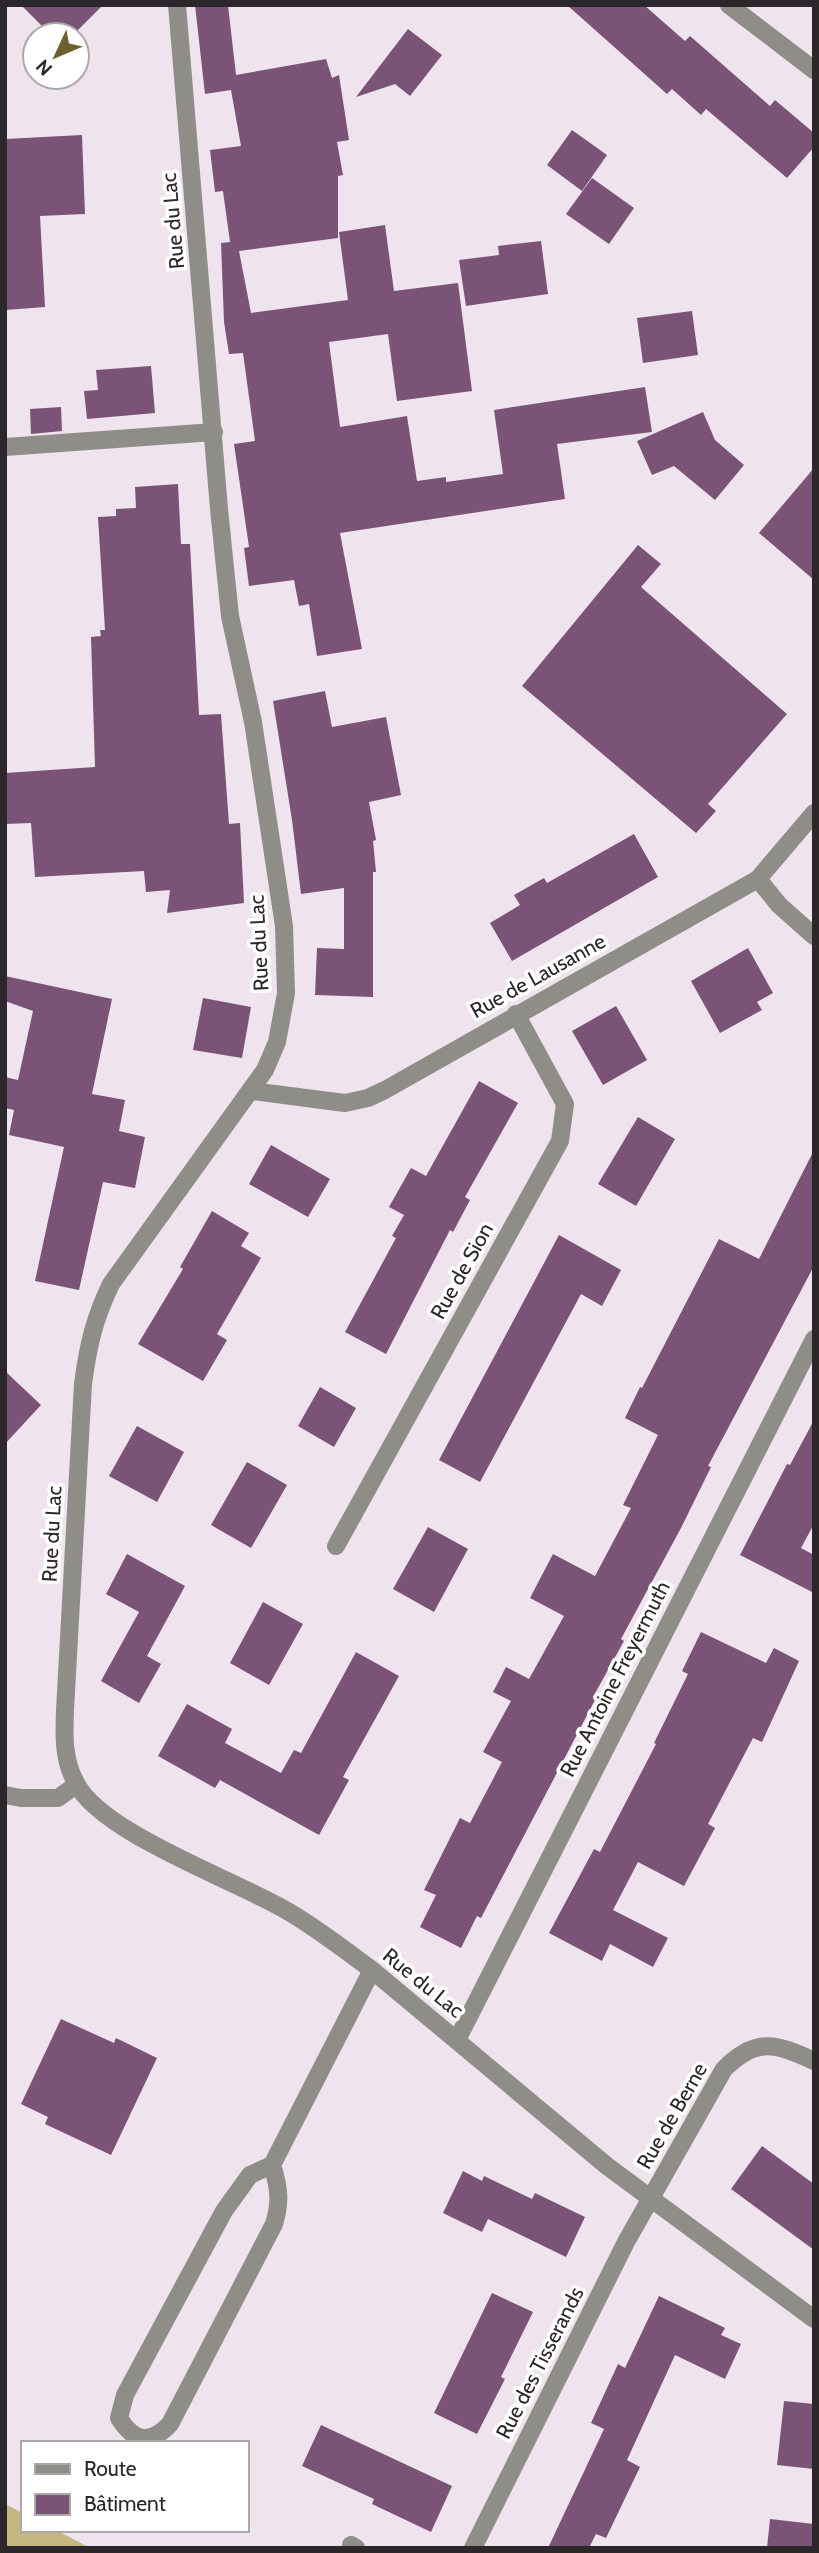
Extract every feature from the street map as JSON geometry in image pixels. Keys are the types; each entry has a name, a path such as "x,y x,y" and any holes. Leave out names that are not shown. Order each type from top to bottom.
{"street":[{"name":"Rue du Lac","path":"177,5 230,616 253,722 285,926 286,993 277,1042 265,1070 111,1284 97,1313 88,1344 64,1742 67,1760 76,1785 97,1808 128,1829 288,1911 372,1970 651,2200 814,2319"},
{"path":"729,5 814,70"},
{"path":"5,447 214,432"},
{"name":"Rue de Lausanne","path":"252,1091 345,1103 368,1098 758,879 814,813"},
{"path":"758,879 779,905 814,936"},
{"name":"Rue de Sion","path":"336,1546 560,1141 565,1104 516,1014"},
{"name":"Rue Antoine Freyermuth","path":"457,2040 814,1339"},
{"path":"5,1795 58,1798 76,1785"},
{"path":"272,2165 278,2184 280,2205 274,2224 170,2424 151,2438 137,2437 126,2429 119,2418 125,2395 223,2211 250,2175 272,2165 372,1970"},
{"name":"Rue de Berne","path":"651,2200 712,2088 735,2057 751,2048 770,2046 814,2061"},
{"name":"Rue des Tisserands","path":"473,2548 626,2242 651,2200"}],"shaded area":[{"path":"5,2504 21,2512 21,2532 60,2532 90,2548 5,2548"}],"building":[{"path":"21,5 103,5 87,21 37,21"},
{"path":"195,5 228,5 236,75 326,59 332,78 339,75 349,140 337,142 343,175 338,176 338,238 239,251 251,313 348,300 339,232 385,225 394,291 458,283 472,391 397,401 388,334 329,342 340,427 407,416 417,481 446,477 446,482 503,474 494,410 645,387 652,432 557,444 565,499 340,533 362,649 317,656 309,604 299,606 294,580 249,586 244,548 249,547 234,444 255,441 243,353 229,354 224,322 221,243 230,242 223,191 215,192 210,150 241,146 231,90 205,94"},
{"path":"567,5 644,5 685,41 690,36 770,106 775,100 814,133 814,147 787,178 706,109 701,115 672,89 667,94"},
{"path":"408,29 442,55 410,96 395,84 356,97"},
{"path":"572,130 607,155 582,191 547,165"},
{"path":"82,135 85,214 40,216 45,307 5,310 5,139"},
{"path":"592,178 634,208 609,244 566,214"},
{"path":"541,241 548,294 466,306 459,260 499,255 498,246"},
{"path":"692,311 698,355 643,363 637,318"},
{"path":"151,366 155,413 87,419 84,391 98,390 96,370"},
{"path":"61,407 62,431 31,434 30,409"},
{"path":"703,412 715,440 744,465 715,500 674,466 652,475 637,441"},
{"path":"814,468 814,580 759,533"},
{"path":"178,484 181,544 190,544 199,715 221,714 229,824 240,823 244,903 167,913 170,890 146,892 144,871 35,877 31,823 5,824 5,773 95,767 91,637 101,636 100,630 105,630 98,517 116,516 116,509 136,508 135,487"},
{"path":"638,545 661,564 641,587 787,714 708,804 716,811 696,833 522,686"},
{"path":"325,691 332,727 386,717 401,795 369,802 376,840 373,841 376,872 373,872 373,997 315,995 317,948 344,949 344,888 301,894 273,701"},
{"path":"634,834 658,877 512,961 490,923 520,905 514,895 544,878 547,883"},
{"path":"748,948 773,993 757,1002 762,1010 720,1033 691,981"},
{"path":"5,976 112,999 92,1094 125,1100 119,1131 145,1137 135,1188 103,1182 79,1290 35,1281 64,1147 9,1135 14,1110 5,1108 5,1077 18,1080 33,1011 5,1001"},
{"path":"203,998 251,1007 242,1058 193,1050"},
{"path":"616,1006 647,1060 603,1085 572,1031"},
{"path":"479,1081 518,1103 465,1197 470,1200 453,1232 450,1230 386,1354 345,1332 396,1238 392,1236 404,1215 389,1207 411,1168 426,1176"},
{"path":"638,1117 675,1139 636,1206 598,1184"},
{"path":"271,1145 330,1179 308,1217 249,1184"},
{"path":"814,1150 814,1266 708,1466 711,1467 681,1528 593,1697 596,1698 481,1918 477,1916 461,1948 420,1927 436,1895 424,1890 460,1818 470,1823 502,1762 483,1752 511,1701 493,1692 506,1667 529,1679 564,1616 530,1598 553,1554 595,1576 631,1508 623,1505 658,1435 625,1418 640,1387 642,1388 719,1239 759,1259"},
{"path":"212,1211 249,1233 241,1246 261,1258 217,1334 227,1340 203,1381 138,1344 183,1269 180,1267"},
{"path":"559,1235 621,1270 602,1306 581,1294 480,1482 439,1460"},
{"path":"5,1371 41,1405 5,1444"},
{"path":"320,1387 356,1408 334,1447 298,1426"},
{"path":"814,1420 814,1524 801,1548 814,1555 814,1593 740,1555 787,1464 790,1465"},
{"path":"137,1426 184,1452 157,1502 109,1476"},
{"path":"247,1462 287,1485 251,1548 211,1525"},
{"path":"428,1527 468,1549 434,1612 393,1589"},
{"path":"127,1554 185,1586 147,1656 161,1664 139,1703 101,1681 139,1612 106,1594"},
{"path":"263,1602 303,1624 269,1685 230,1663"},
{"path":"701,1632 766,1663 774,1648 799,1661 762,1742 753,1738 708,1824 715,1828 684,1886 638,1862 613,1910 668,1938 653,1967 610,1944 602,1961 549,1933 594,1849 600,1852 656,1744 654,1743 688,1674 682,1671"},
{"path":"356,1652 399,1676 343,1777 349,1780 319,1835 220,1780 215,1788 158,1756 187,1704 232,1729 225,1743 281,1773 294,1750 301,1753"},
{"path":"61,2019 114,2043 116,2038 157,2058 111,2155 45,2124 48,2117 21,2104"},
{"path":"762,2146 814,2184 814,2250 731,2189"},
{"path":"463,2171 482,2181 484,2176 532,2199 535,2193 585,2217 566,2257 488,2219 482,2232 443,2213"},
{"path":"492,2293 533,2312 501,2377 505,2379 477,2434 434,2413"},
{"path":"659,2296 725,2328 721,2335 741,2344 725,2379 675,2355 627,2460 640,2467 606,2538 596,2534 589,2548 548,2548 604,2429 591,2423 618,2364 625,2368"},
{"path":"784,2401 814,2404 814,2469 777,2465"},
{"path":"321,2425 452,2486 431,2532 372,2504 374,2499 302,2466"},
{"path":"770,2519 814,2524 814,2548 767,2548"}]}
